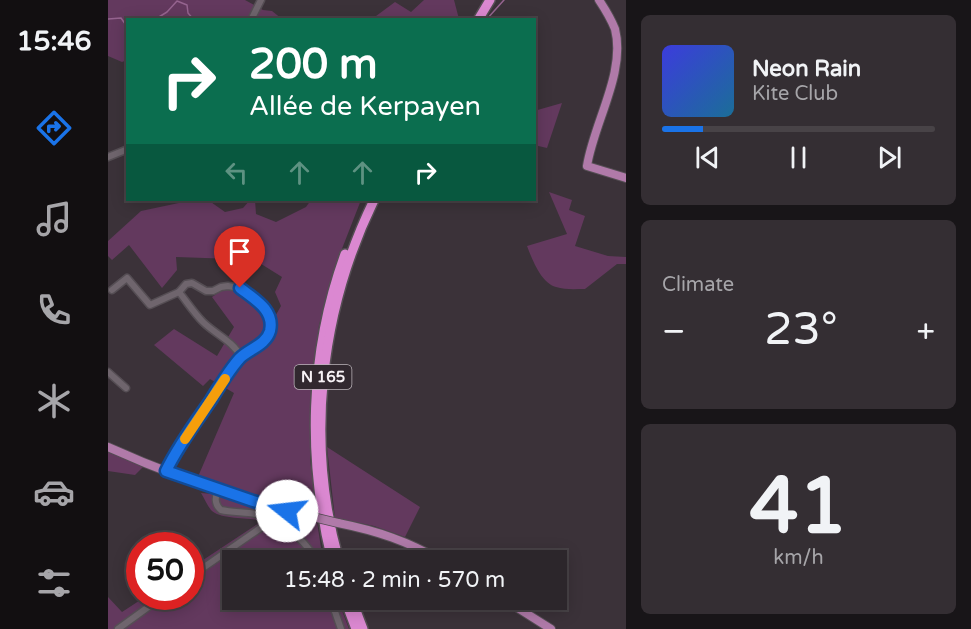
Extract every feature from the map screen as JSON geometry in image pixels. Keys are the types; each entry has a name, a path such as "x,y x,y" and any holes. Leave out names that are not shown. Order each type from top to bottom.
{"highway":[{"path":"472,18 483,0"},
{"path":"481,15 490,0"},
{"path":"481,15 496,0"},
{"name":"N 165","path":"330,550 316,466 316,381 324,326 333,288 368,201"},
{"name":"N 165","path":"336,550 328,515 322,465 321,412 324,368 339,290 374,201"},
{"path":"349,610 356,629"},
{"path":"356,610 363,629"}],"main road":[{"path":"599,0 614,28 618,42 618,63 587,166 626,178"},
{"path":"108,447 166,471 268,506 394,537 423,550"},
{"path":"521,610 551,629"}],"street":[{"path":"252,18 261,0"},
{"path":"108,157 126,150"},
{"path":"112,290 127,278 150,305 179,292 186,284 192,283 206,291 228,286 240,288 268,313 270,333 262,343 241,357 201,414 166,471"},
{"path":"179,292 203,322 239,352 241,357"},
{"path":"108,372 126,388"},
{"path":"218,489 215,497 221,510 255,514 273,520 297,535 310,550"},
{"path":"204,567 273,520"},
{"path":"117,629 144,610"},
{"path":"334,610 341,629"}],"shaded area":[{"path":"108,0 245,0 263,10 272,11 281,18 126,18 126,60 122,62 108,56"},
{"path":"424,0 454,0 459,18 373,18 395,2 411,12"},
{"path":"562,103 547,148 536,145 536,110"},
{"path":"549,192 572,200 569,210 585,216 575,246 608,256 626,257 626,264 617,264 585,289 559,288 546,281 527,246 567,234"},
{"path":"188,201 209,201 225,212 243,208 249,201 255,201 256,214 276,222 306,207 310,201 361,201 338,259 319,325 310,408 310,459 317,515 294,511 197,479 234,393 210,379 203,386 154,345 174,329 217,356 234,327 212,297 224,290 236,292 254,305 267,320 273,320 281,306 275,292 282,277 237,249 234,259 176,257 177,270 162,288 129,245 112,260 108,256 108,241 141,211"},
{"path":"327,447 420,507 405,537 374,526 335,518"},
{"path":"108,452 144,466 135,475 108,471"},
{"path":"201,493 224,495 317,522 321,550 222,550 222,610 342,610 349,629 108,629 108,597 122,612 126,609 204,610 204,559 262,521 228,517 215,513"}],"waterway":[{"path":"488,18 504,0"},
{"path":"157,18 167,12 177,1 187,5 188,13 192,18"},
{"path":"108,19 121,18 126,25"}],"slow traffic":[{"path":"185,439 225,379"}],"route":[{"path":"240,288 268,313 270,333 262,343 241,357 201,414 166,471 287,511"}]}
